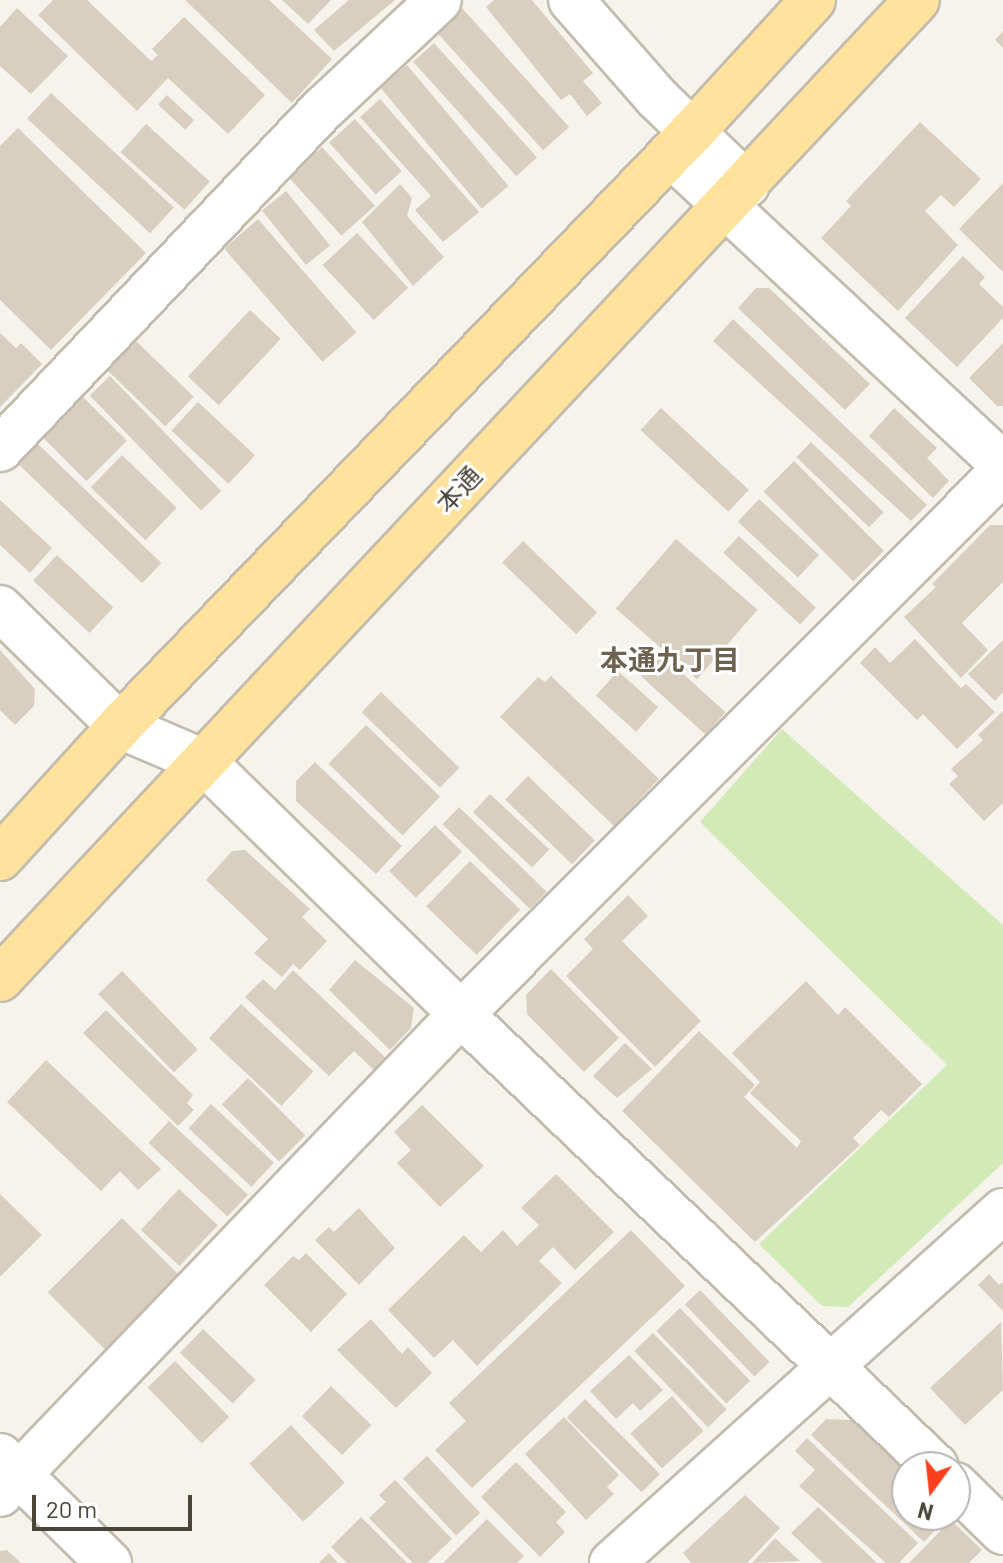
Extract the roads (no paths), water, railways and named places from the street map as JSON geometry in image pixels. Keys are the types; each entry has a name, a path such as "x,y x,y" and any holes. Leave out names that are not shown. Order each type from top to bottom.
{"main road":[{"path":"0,858 120,726 682,142 813,0"},
{"name":"本通","path":"0,979 917,0"}],"street":[{"path":"0,449 325,107 439,0"},
{"path":"109,1563 6,1475 1003,468 682,142 657,98 571,0"},
{"path":"0,608 120,726 204,762 461,1014 920,1451"},
{"path":"612,1563 1003,1211"},
{"path":"971,1501 1003,1532"}],"district":[{"name":"本通九丁目","path":"670,659"}]}
